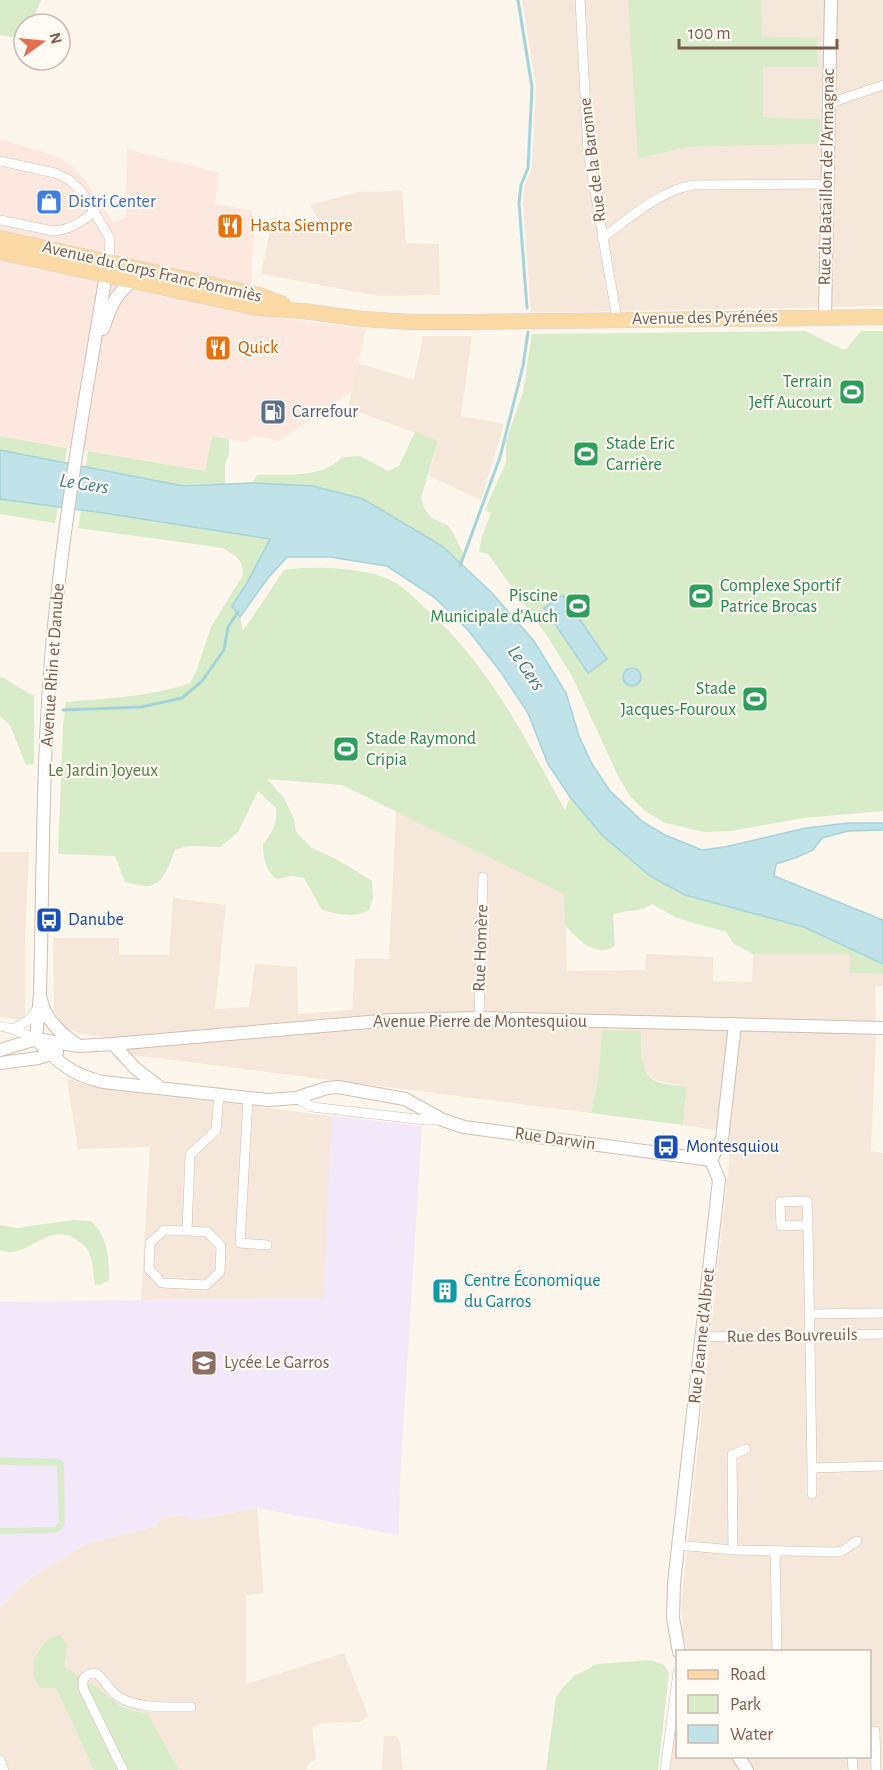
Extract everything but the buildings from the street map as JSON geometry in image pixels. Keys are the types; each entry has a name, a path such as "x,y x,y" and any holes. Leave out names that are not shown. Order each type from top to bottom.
{"main road":[{"name":"Avenue du Corps Franc Pommiès","path":"0,238 107,268 134,281 258,308 412,322 528,320"},
{"name":"Avenue du Corps Franc Pommiès","path":"0,252 259,295 303,311"},
{"name":"Avenue des Pyrénées","path":"528,320 883,317"}],"street":[{"name":"Rue de la Baronne","path":"580,0 588,151 617,319"},
{"name":"Rue du Bataillon de l'Armagnac","path":"825,317 831,0"},
{"path":"828,104 883,85"},
{"path":"0,161 69,179 85,196 110,239 107,268"},
{"path":"602,238 666,193 681,187 827,184"},
{"path":"0,220 60,231 76,225 94,212"},
{"name":"Avenue Rhin et Danube","path":"41,1040 39,1000 47,718 51,659 65,528 107,268"},
{"name":"Avenue Rhin et Danube","path":"92,361 112,304 119,291 134,281"},
{"name":"Rue Homère","path":"479,1018 483,877"},
{"path":"13,1029 30,1019 39,1000"},
{"path":"39,1000 54,1025 79,1046"},
{"name":"Avenue Pierre de Montesquiou","path":"0,1026 41,1040 79,1046 392,1020 479,1018 883,1028"},
{"path":"711,1161 722,1139 735,1024"},
{"path":"0,1050 41,1040 51,1054 72,1072 88,1079 268,1100 297,1098 312,1107 442,1120"},
{"path":"113,1044 135,1068 161,1088"},
{"name":"Avenue Pierre de Montesquiou","path":"51,1054 79,1046"},
{"path":"0,1063 51,1054"},
{"name":"Rue Darwin","path":"297,1098 327,1088 348,1089 405,1099 442,1120 464,1127 711,1161"},
{"path":"187,1231 190,1155 216,1130 219,1094"},
{"path":"248,1098 240,1243 267,1245"},
{"name":"Rue Jeanne d'Albret","path":"679,1650 673,1612 678,1545 719,1180 711,1161"},
{"path":"808,1226 812,1494"},
{"path":"165,1230 187,1231 207,1232 221,1246 220,1272 205,1286 162,1283 149,1269 150,1243 165,1230"},
{"name":"Rue des Bouvreuils","path":"809,1314 883,1313"},
{"name":"Rue des Bouvreuils","path":"702,1337 883,1334"},
{"path":"733,1550 732,1455 746,1449"},
{"path":"812,1468 883,1466"},
{"path":"678,1545 733,1550 842,1551 857,1541"},
{"path":"775,1551 777,1650"},
{"path":"123,1770 84,1690 82,1682 84,1677 89,1673 96,1673 124,1701 190,1707"},
{"path":"665,1770 676,1687"},
{"path":"876,1731 876,1770"}],"shaded area":[{"path":"522,0 628,0 639,159 687,147 819,144 819,119 763,117 763,67 818,67 817,38 762,36 761,0 883,0 883,306 531,313 523,202 525,184 532,167 536,86"},
{"path":"0,139 53,155 70,164 86,181 114,223 126,217 127,149 219,173 215,204 251,210 254,231 249,314 366,329 352,391 279,441 253,436 246,442 212,436 206,471 0,436"},
{"path":"402,191 406,243 439,244 440,295 379,296 261,274 273,217 325,232 310,205 358,192"},
{"path":"423,336 472,336 461,416 504,424 481,500 429,476 438,441 348,408 358,363 414,380"},
{"path":"396,811 565,894 567,971 645,970 646,954 713,957 713,981 752,982 753,954 850,954 850,973 883,974 883,986 875,987 876,1035 871,1151 883,1153 883,1770 669,1770 676,1708 676,1758 871,1758 871,1650 688,1650 683,1635 681,1604 729,1163 730,1132 683,1125 687,1088 655,1080 649,1075 643,1065 641,1031 602,1030 598,1078 591,1113 133,1055 114,1039 78,1033 63,1026 54,1010 53,938 119,938 119,955 169,955 173,898 226,905 215,1009 249,1007 255,964 297,967 298,1014 352,1010 355,959 389,959"},
{"path":"0,852 29,852 25,938 25,1020 0,1017"},
{"path":"67,1079 90,1086 332,1116 324,1298 141,1300 150,1147 78,1149"},
{"name":"Lycée Le Garros","path":"332,1116 422,1126 400,1479 399,1535 257,1508 193,1520 180,1515 162,1518 156,1526 86,1544 31,1578 15,1591 0,1609 0,1302 323,1298"},
{"path":"257,1508 264,1593 246,1595 246,1684 344,1653 368,1716 360,1722 321,1723 312,1728 316,1759 307,1765 307,1770 179,1770 148,1714 122,1707 65,1667 67,1644 47,1640 34,1658 33,1675 56,1688 94,1770 0,1770 0,1609 15,1591 31,1578 86,1544 156,1526 161,1518 180,1515 193,1520"},
{"path":"384,1736 397,1736 400,1742 403,1770 382,1770"}],"green space":[{"path":"0,0 41,0 36,12 12,12 12,37 0,35"},
{"path":"628,0 761,0 762,36 818,38 818,67 763,67 763,117 820,119 819,144 687,147 638,159"},
{"name":"Complexe Sportif Patrice Brocas","path":"805,331 846,349 861,331 883,331 883,811 804,818 731,831 704,832 665,823 645,811 630,796 619,778 572,676 549,639 488,554 479,552 482,536 491,513 485,510 506,462 506,441 523,392 532,334"},
{"path":"415,432 438,441 421,498 425,510 432,518 447,525 452,531 463,553 462,564 442,546 313,486 252,483 257,475 314,472 334,464 342,457 360,456 388,471 399,466"},
{"path":"0,436 67,448 65,462 0,450"},
{"path":"212,436 229,439 225,484 183,486 86,466 88,451 205,471"},
{"path":"0,499 58,507 55,523 0,514"},
{"name":"Le Jardin Joyeux","path":"81,510 270,539 232,606 240,617 243,631 284,570 327,568 359,571 375,574 399,585 446,628 486,676 519,728 565,810 570,797 602,835 650,876 685,895 804,927 883,964 883,974 850,973 850,954 753,954 734,944 726,932 677,918 652,904 642,909 613,915 615,946 601,950 594,949 582,942 565,926 564,894 342,785 267,779 284,798 294,819 296,832 312,848 338,860 372,881 373,898 369,910 363,913 346,915 322,910 304,878 292,876 277,879 270,873 263,844 274,828 276,808 258,791 238,832 220,847 188,846 175,850 165,874 151,886 125,882 115,856 58,854 66,702 144,694 190,683 211,627 243,575 240,561 223,548 78,528"},
{"path":"0,676 34,696 34,764 26,765 10,725 0,716"},
{"path":"602,1030 641,1031 642,1058 649,1076 661,1083 687,1087 683,1125 591,1113 598,1078"},
{"path":"73,1220 91,1221 101,1233 108,1256 109,1280 100,1285 95,1285 88,1250 75,1239 65,1235 46,1238 18,1251 0,1250 0,1225 17,1228"},
{"path":"0,1457 60,1459 64,1464 65,1522 62,1529 55,1533 0,1534 0,1528 55,1527 59,1523 57,1466 0,1465"},
{"path":"60,1635 67,1644 65,1667 122,1707 148,1714 179,1770 94,1770 56,1688 40,1688 33,1675 34,1658 47,1640"},
{"path":"651,1660 664,1665 669,1673 658,1770 546,1770 556,1697 564,1686 574,1676 597,1664"}],"water":[{"name":"Le Gers","path":"0,450 183,486 252,483 313,486 363,499 442,546 491,592 534,641 566,693 579,736 592,764 610,791 643,822 665,835 702,850 725,847 806,828 848,823 883,823 883,830 848,831 822,838 813,850 776,864 774,876 883,920 883,964 804,927 685,895 650,876 602,835 570,797 548,764 528,713 500,671 468,630 434,597 387,566 330,557 287,557 268,578 240,617 232,606 270,539 0,499"},
{"path":"563,595 607,659 588,673 544,608"},
{"path":"628,668 636,668 641,673 639,684 628,686 623,681 623,673"}],"waterway":[{"path":"518,0 532,87 528,168 521,185 519,203 527,308"},
{"path":"460,566 500,457 523,366 528,332"},
{"path":"63,710 141,707 182,698 202,681 224,650 228,627 238,612"}],"place":[{"name":"Distri Center","path":"49,202"},
{"name":"Hasta Siempre","path":"230,226"},
{"name":"Quick","path":"218,348"},
{"name":"Terrain Jeff Aucourt","path":"852,392"},
{"name":"Carrefour","path":"273,412"},
{"name":"Stade Eric Carrière","path":"586,454"},
{"name":"Complexe Sportif Patrice Brocas","path":"701,596"},
{"name":"Piscine Municipale d'Auch","path":"578,606"},
{"name":"Stade Jacques-Fouroux","path":"755,699"},
{"name":"Stade Raymond Cripia","path":"346,749"},
{"name":"Danube","path":"49,920"},
{"name":"Montesquiou","path":"666,1147"},
{"name":"Centre Économique du Garros","path":"445,1291"},
{"name":"Lycée Le Garros","path":"204,1363"}]}
